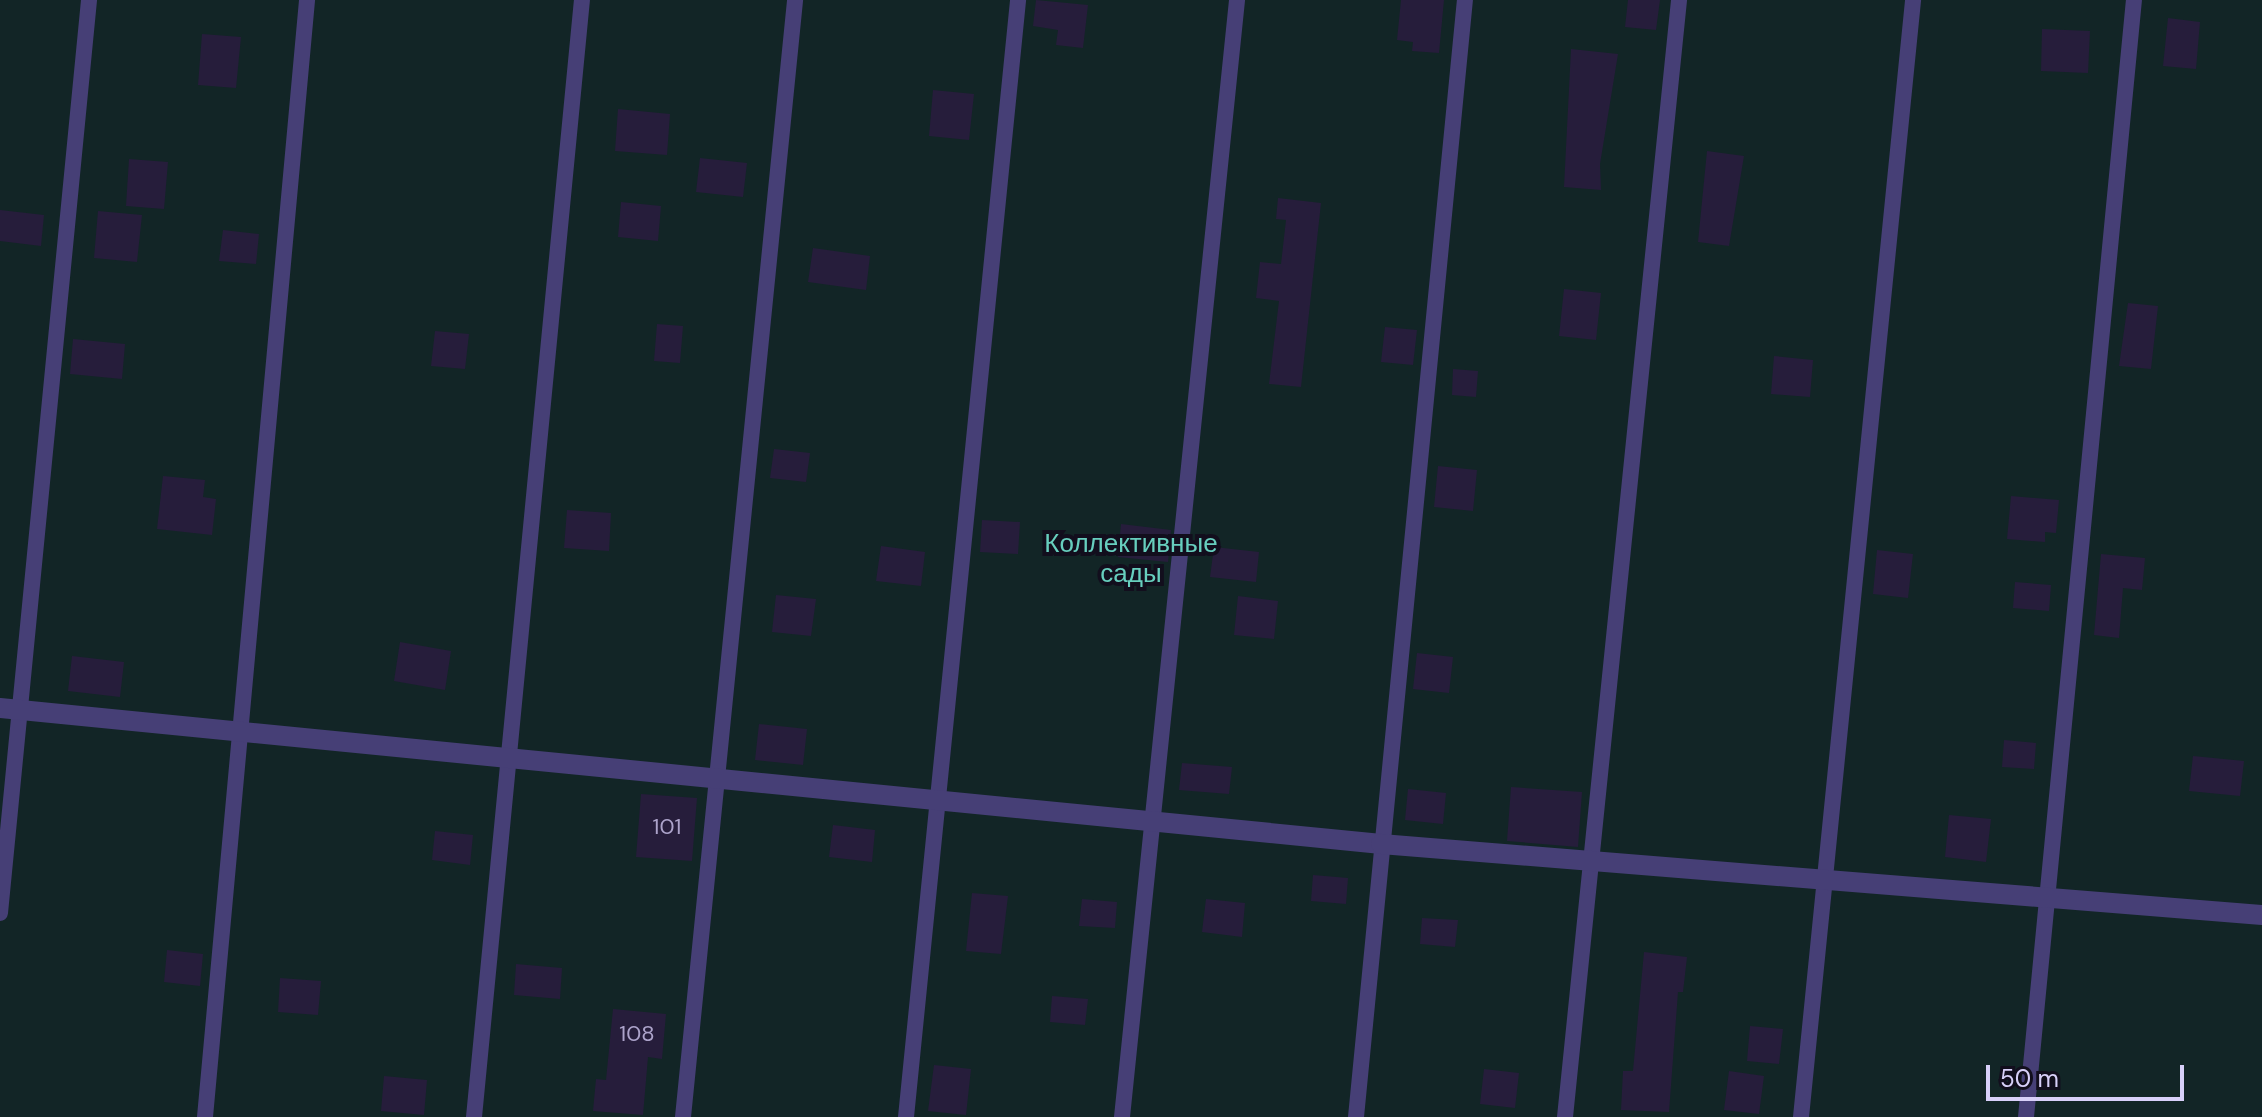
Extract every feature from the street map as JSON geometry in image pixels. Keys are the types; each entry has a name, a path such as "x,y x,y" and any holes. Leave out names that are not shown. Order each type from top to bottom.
{"street":[{"path":"10,709 1150,823 2262,915"}],"lane":[{"path":"0,913 10,709 89,0"},
{"path":"205,1117 307,0"},
{"path":"474,1117 582,0"},
{"path":"683,1117 795,0"},
{"path":"906,1117 935,802 1018,0"},
{"path":"1122,1117 1237,0"},
{"path":"1356,1117 1465,0"},
{"path":"1565,1117 1679,0"},
{"path":"1801,1117 1913,0"},
{"path":"2026,1117 2134,0"}],"green space":[{"name":"Коллективные сады","path":"0,0 2262,0 2262,1117 0,1117"}],"building":[{"path":"1036,0 1088,5 1083,48 1056,45 1058,30 1033,26"},
{"path":"1401,0 1444,0 1439,53 1412,51 1413,42 1397,40"},
{"path":"1628,0 1660,0 1656,30 1625,27"},
{"path":"2168,18 2200,22 2196,69 2163,66"},
{"path":"2042,29 2090,31 2088,73 2041,71"},
{"path":"202,34 241,37 236,88 198,85"},
{"path":"1571,49 1618,54 1600,164 1601,190 1564,187"},
{"path":"933,90 974,94 969,140 929,136"},
{"path":"618,109 670,114 667,155 615,151"},
{"path":"1707,151 1744,156 1729,246 1698,242"},
{"path":"700,158 747,163 743,197 696,192"},
{"path":"129,159 168,162 164,209 126,206"},
{"path":"1278,198 1321,203 1301,387 1269,384 1279,301 1256,298 1260,262 1281,264 1286,220 1276,219"},
{"path":"621,202 661,206 658,241 618,237"},
{"path":"0,210 44,215 41,246 0,241"},
{"path":"98,211 142,215 137,262 94,258"},
{"path":"223,230 259,234 256,264 219,261"},
{"path":"813,248 870,256 866,290 808,282"},
{"path":"1564,289 1601,293 1596,340 1559,336"},
{"path":"2128,303 2158,306 2151,369 2119,366"},
{"path":"657,324 683,326 680,363 654,361"},
{"path":"1385,327 1417,330 1413,365 1381,362"},
{"path":"435,331 469,334 465,369 431,366"},
{"path":"73,339 125,344 122,379 70,374"},
{"path":"1774,356 1813,360 1810,397 1771,394"},
{"path":"1453,369 1478,371 1476,397 1452,395"},
{"path":"774,449 810,453 806,482 770,478"},
{"path":"1438,466 1477,470 1473,511 1434,507"},
{"path":"163,476 205,480 203,497 216,499 212,535 157,529"},
{"path":"2011,496 2059,500 2056,533 2045,532 2045,542 2007,539"},
{"path":"567,510 611,513 609,551 564,548"},
{"path":"982,520 1020,522 1018,554 980,552"},
{"path":"1121,524 1171,530 1168,562 1118,557"},
{"path":"881,546 925,552 921,586 876,581"},
{"path":"1214,547 1259,552 1256,582 1210,577"},
{"path":"1877,550 1913,554 1908,598 1873,594"},
{"path":"2101,554 2145,558 2142,590 2123,588 2119,638 2094,635"},
{"path":"2015,582 2051,585 2049,611 2013,608"},
{"path":"776,595 816,599 811,636 772,632"},
{"path":"1238,596 1278,601 1274,639 1234,635"},
{"path":"400,642 451,651 445,690 394,681"},
{"path":"1417,653 1453,657 1449,693 1413,689"},
{"path":"72,656 124,662 120,697 68,691"},
{"path":"759,724 807,729 803,765 755,760"},
{"path":"2004,740 2036,743 2034,769 2002,767"},
{"path":"2193,756 2244,761 2240,796 2189,791"},
{"path":"1182,763 1232,767 1229,794 1179,790"},
{"path":"1511,787 1582,792 1578,847 1507,841"},
{"path":"1408,789 1446,793 1443,824 1405,820"},
{"path":"641,794 697,798 692,861 636,857"},
{"path":"1949,815 1991,819 1986,862 1945,857"},
{"path":"833,825 875,830 872,862 829,857"},
{"path":"435,831 473,835 470,865 432,860"},
{"path":"1313,875 1348,878 1346,904 1311,901"},
{"path":"972,893 1008,896 1001,954 966,951"},
{"path":"1082,899 1117,902 1115,928 1079,926"},
{"path":"1206,899 1245,903 1242,937 1202,932"},
{"path":"1422,918 1458,920 1455,947 1420,944"},
{"path":"167,950 203,954 200,986 164,982"},
{"path":"1644,952 1687,957 1683,992 1678,992 1669,1112 1621,1110 1623,1071 1633,1071"},
{"path":"516,964 562,968 560,999 514,995"},
{"path":"280,978 321,981 318,1015 278,1012"},
{"path":"1052,996 1088,999 1085,1025 1050,1022"},
{"path":"613,1009 666,1014 662,1059 648,1057 643,1115 593,1111 596,1079 606,1080"},
{"path":"1750,1026 1783,1029 1779,1064 1747,1061"},
{"path":"934,1065 971,1069 966,1115 928,1111"},
{"path":"1484,1069 1519,1073 1515,1108 1480,1104"},
{"path":"1729,1071 1764,1076 1759,1114 1724,1110"},
{"path":"384,1076 427,1080 424,1115 381,1111"}]}
